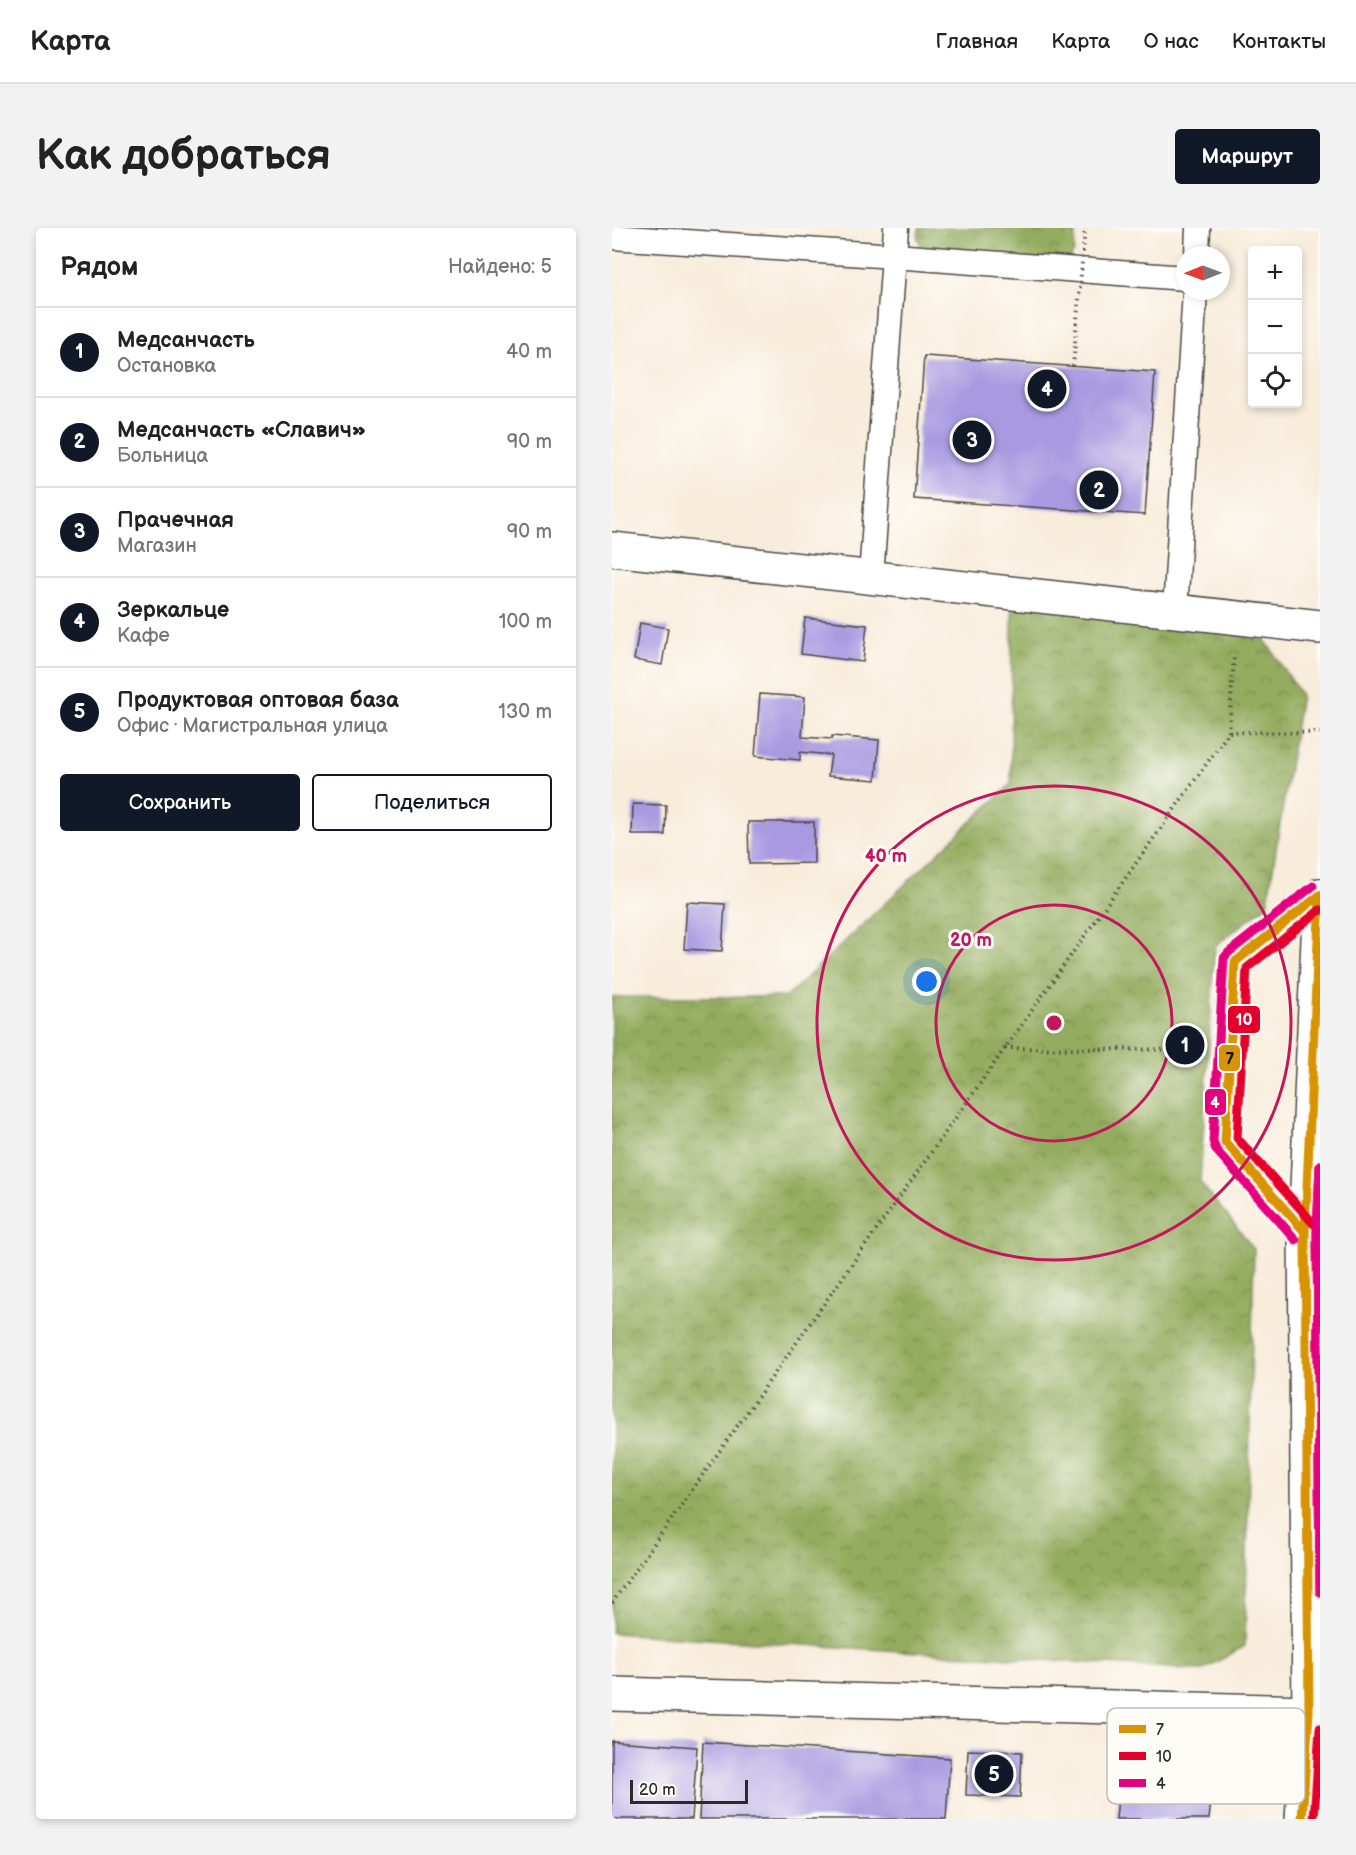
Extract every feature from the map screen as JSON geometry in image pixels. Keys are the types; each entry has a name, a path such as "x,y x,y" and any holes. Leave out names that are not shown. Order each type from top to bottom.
{"street":[{"path":"612,549 1320,627"},
{"path":"1305,1232 1225,1143 1235,962 1320,895"},
{"path":"1305,1792 1314,1713 1305,1232 1320,895"},
{"path":"612,1694 1129,1708"},
{"path":"1302,1819 1304,1804"}],"lane":[{"path":"870,578 896,228"},
{"path":"1197,246 1198,228"},
{"path":"612,237 1176,277"},
{"path":"1174,611 1194,300"}],"path":[{"path":"1073,366 1085,228"},
{"path":"612,1603 1229,732 1237,618"},
{"path":"1229,732 1320,733"},
{"path":"1004,1048 1230,1051"}],"green space":[{"path":"919,228 1076,228 1074,252 1066,264 921,246 918,238"},
{"path":"1012,594 1265,640 1301,695 1267,905 1215,946 1200,1182 1254,1249 1245,1646 1202,1670 612,1633 612,997 786,997 1011,784"}],"building":[{"path":"924,356 1155,372 1145,515 914,499"},
{"path":"805,618 867,625 863,662 801,654"},
{"path":"640,623 668,628 662,665 634,660"},
{"path":"760,694 805,697 802,737 832,739 832,736 879,740 876,780 828,776 831,755 800,752 800,760 755,756"},
{"path":"633,804 666,805 665,835 632,835"},
{"path":"748,822 814,822 814,863 749,864"},
{"path":"687,902 725,904 722,951 684,949"},
{"path":"612,1741 697,1747 692,1819 612,1819"},
{"path":"703,1742 950,1758 946,1819 699,1819"},
{"path":"968,1750 1022,1752 1020,1797 966,1795"},
{"path":"1117,1804 1211,1804 1209,1819 1116,1819"}],"transit line":[{"name":"4","path":"1296,1240 1216,1150 1213,1141 1224,958 1313,886"},
{"name":"7","path":"1305,1232 1225,1142 1235,962 1320,895"},
{"name":"7","path":"1305,1773 1309,1712 1305,1232 1320,895"},
{"name":"10","path":"1314,1224 1237,1138 1247,968 1320,910"},
{"name":"10","path":"1320,1165 1317,1232 1320,1592"},
{"name":"4","path":"1320,1165 1317,1232 1320,1592"},
{"name":"10","path":"1314,1819 1320,1728"},
{"name":"7","path":"1302,1819 1303,1804"}],"place":[{"name":"Зеркальце","path":"1047,389"},
{"name":"Прачечная","path":"972,440"},
{"name":"Медсанчасть «Славич»","path":"1099,490"},
{"name":"Медсанчасть","path":"1185,1045"},
{"name":"Продуктовая оптовая база","path":"994,1774"}]}
